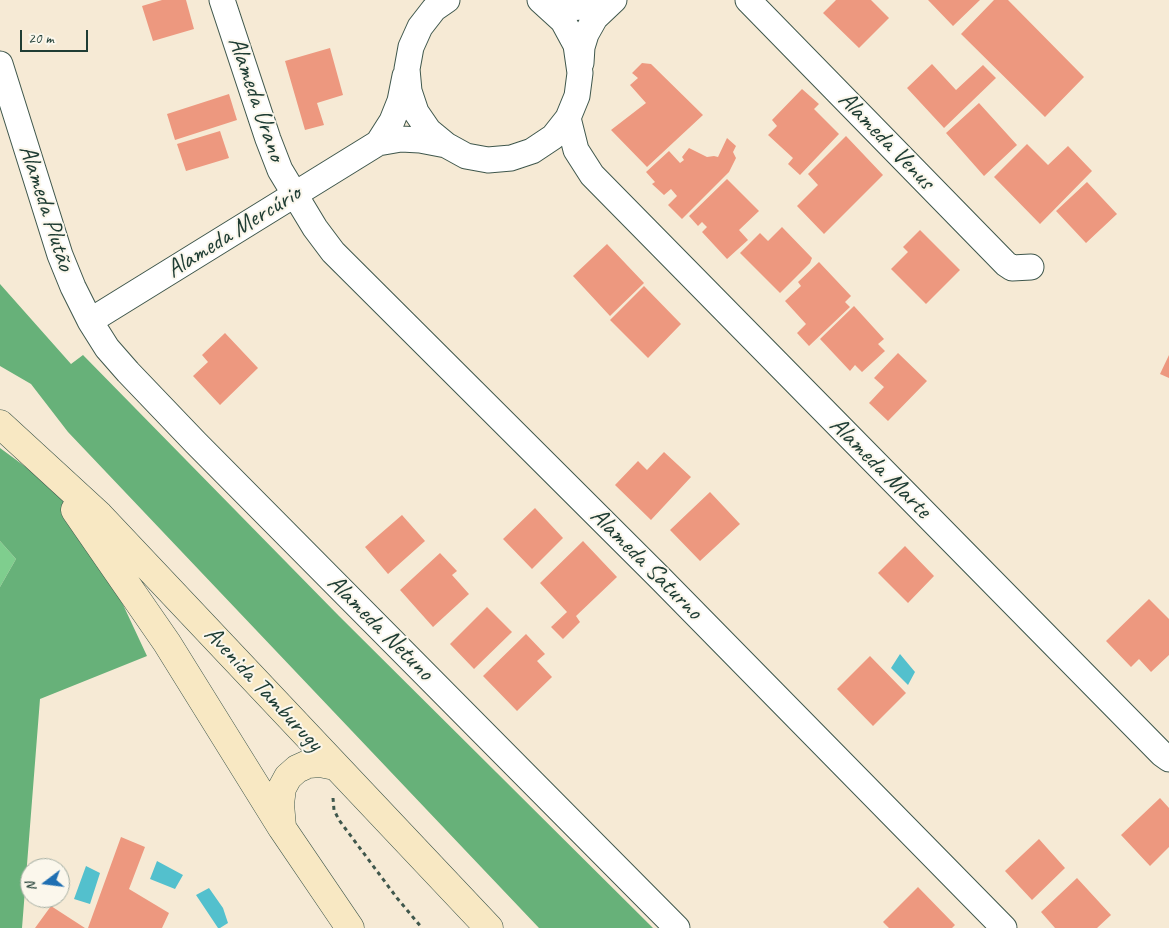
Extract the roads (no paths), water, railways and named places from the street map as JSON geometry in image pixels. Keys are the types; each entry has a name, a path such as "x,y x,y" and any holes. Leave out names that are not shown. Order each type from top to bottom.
{"main road":[{"name":"Avenida Tamburugy","path":"0,424 99,514 489,928"},
{"name":"Avenida Tamburugy","path":"34,454 86,524 167,643 282,828 350,928"},
{"path":"282,828 280,804 282,788 288,778 297,769 308,764 320,763 335,766"}],"street":[{"name":"Alameda Urano","path":"222,0 268,139 280,170 295,195"},
{"path":"541,1 569,8 593,6 610,0"},
{"path":"407,69 409,91 416,112 429,131 446,145 466,156 488,160 511,158 532,151 552,137 568,118 577,96 582,47 586,34 595,18 614,0"},
{"name":"Alameda Venus","path":"748,0 1006,264 1012,268 1031,267"},
{"path":"541,1 563,21 576,46 580,73"},
{"name":"Alameda Mercúrio","path":"378,143 400,100 411,47 420,27 440,3"},
{"name":"Alameda Plutão","path":"0,64 60,255 73,288 90,321"},
{"name":"Alameda Marte","path":"568,118 576,150 592,175"},
{"name":"Alameda Mercúrio","path":"90,321 378,143 401,139 420,140 446,145"},
{"name":"Alameda Marte","path":"532,151 550,152 565,157 592,175 1169,760"},
{"name":"Alameda Saturno","path":"295,195 315,228 333,252 661,579 1004,928"},
{"name":"Alameda Netuno","path":"90,321 107,348 142,386 677,928"}],"water":[{"path":"900,654 915,672 908,685 891,668"},
{"path":"157,861 183,875 175,889 150,879"},
{"path":"86,866 100,873 90,904 74,899"},
{"path":"209,888 223,908 228,923 220,928 218,928 196,895"}]}
